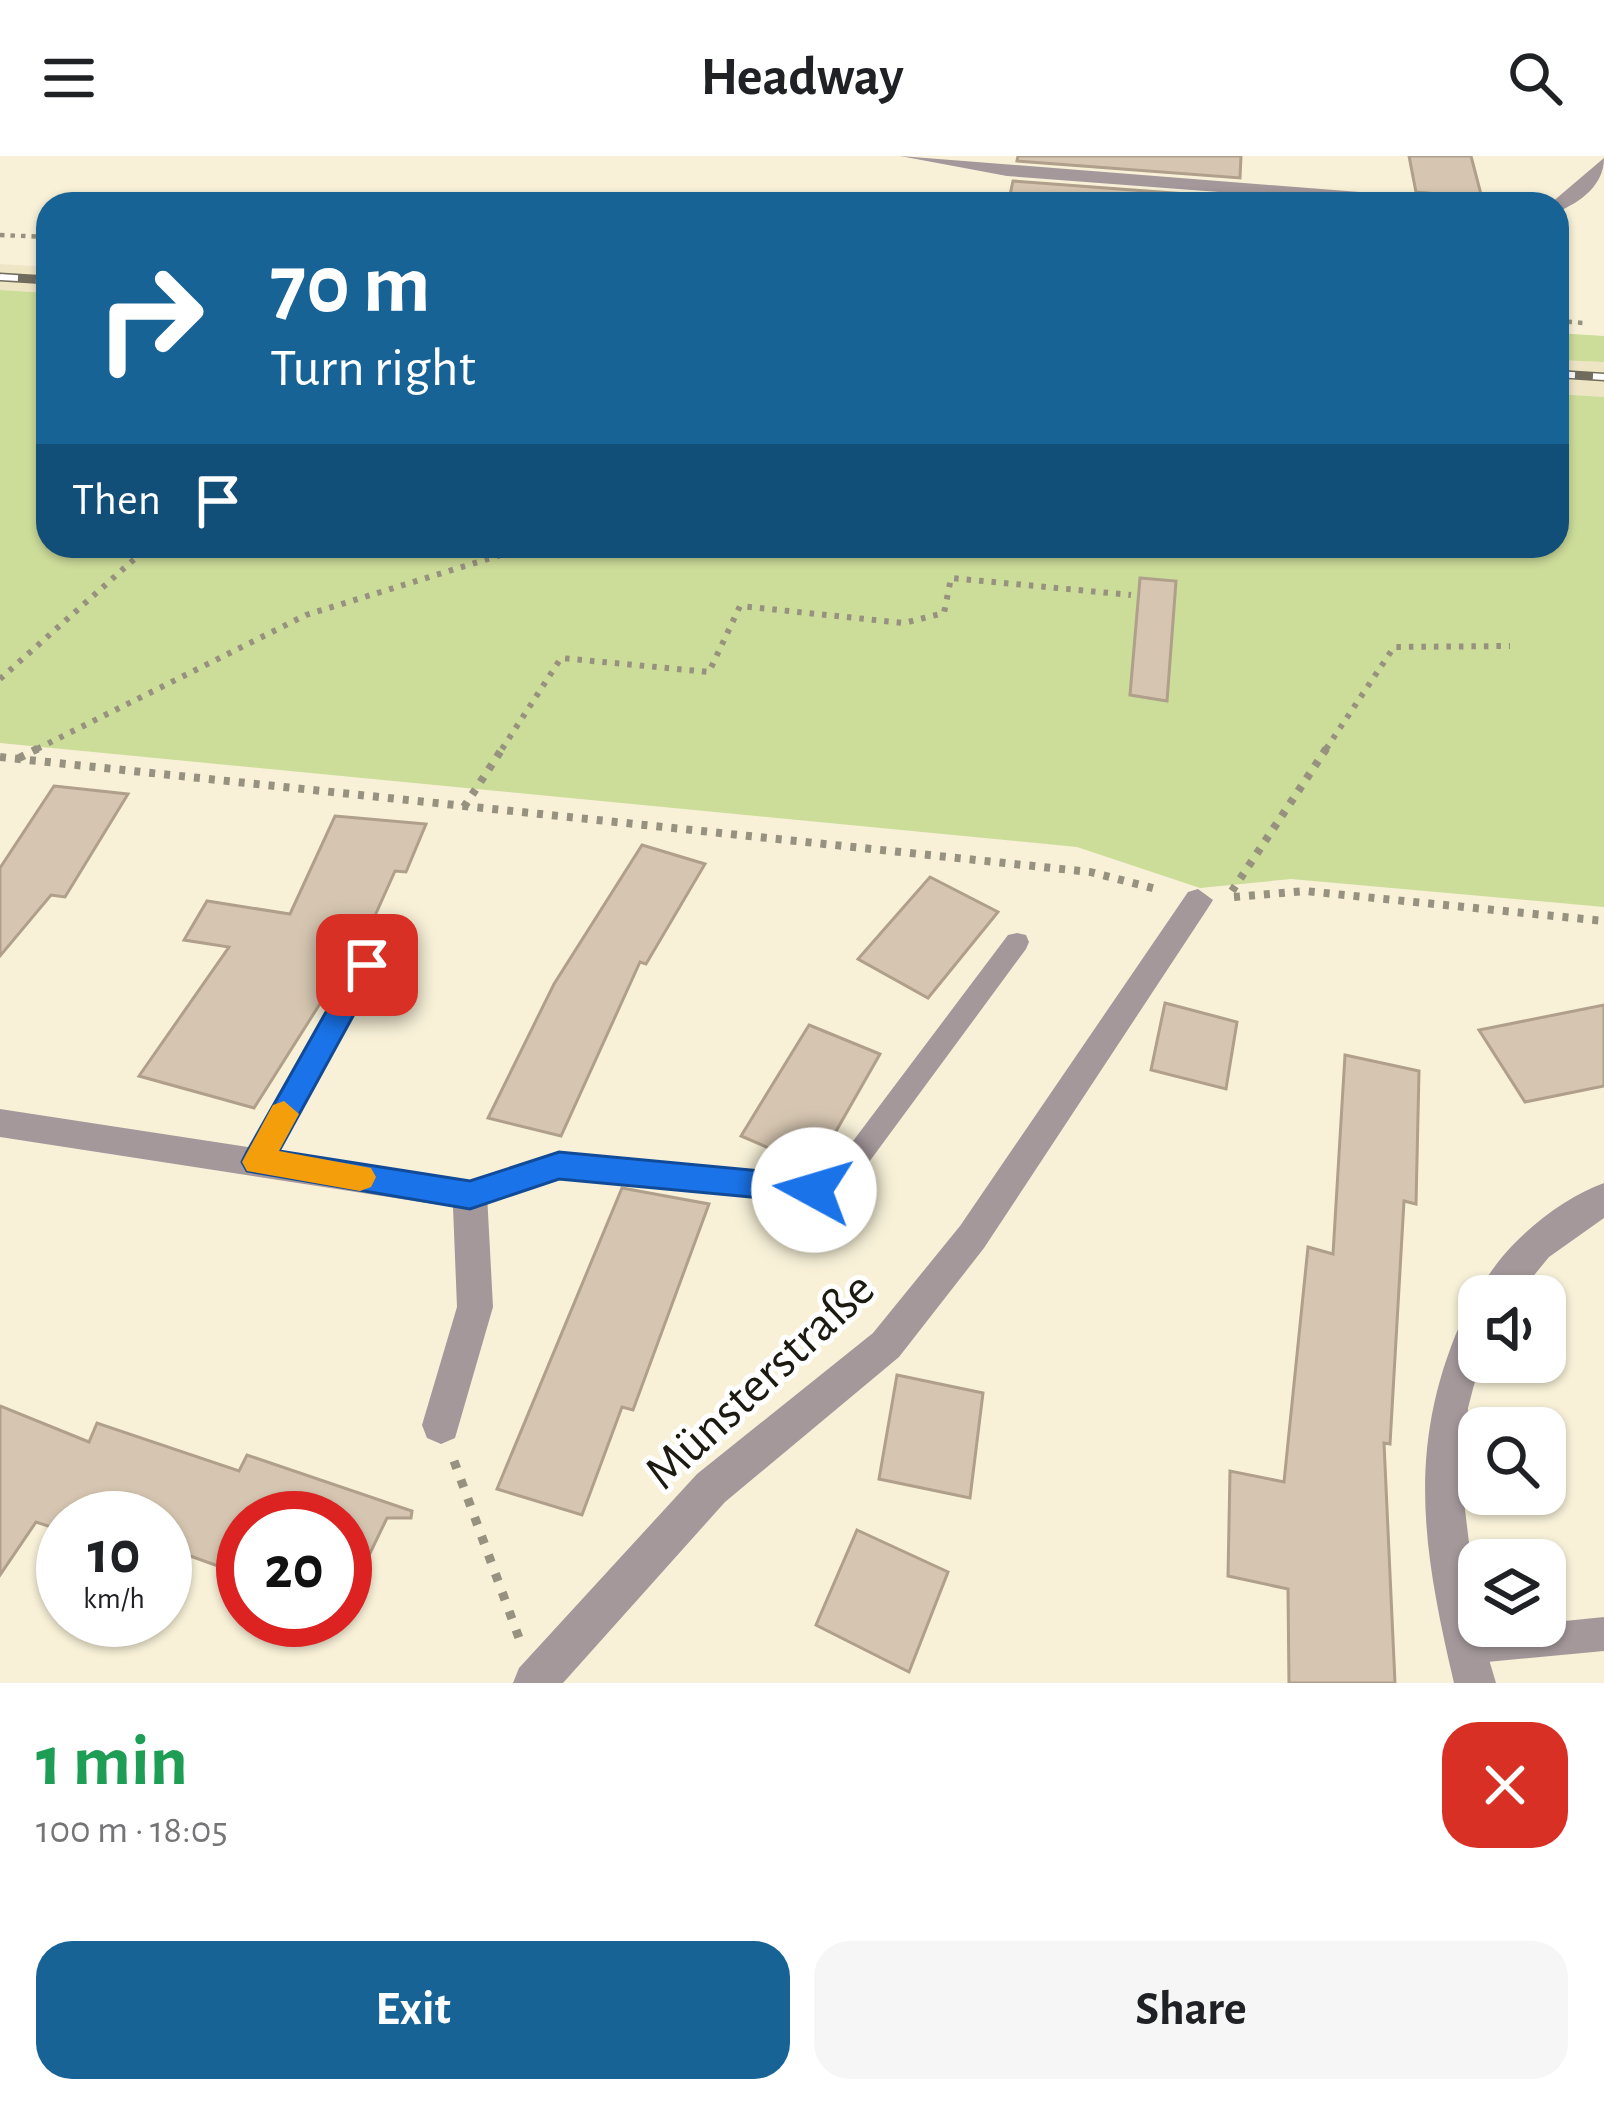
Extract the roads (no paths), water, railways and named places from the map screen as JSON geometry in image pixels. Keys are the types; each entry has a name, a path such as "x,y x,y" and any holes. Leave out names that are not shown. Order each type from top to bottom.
{"street":[{"path":"909,156 1007,171 1288,192"},
{"path":"1569,199 1604,164"},
{"name":"Münsterstraße","path":"536,1680 711,1488 886,1346 972,1237 1213,899"},
{"path":"0,1123 470,1195 476,1307 441,1425"},
{"path":"1512,1275 1536,1246 1604,1198"},
{"path":"1458,1381 1451,1400 1445,1459 1447,1523 1471,1665"}],"lane":[{"path":"470,1195 559,1166 814,1190 848,1168 1017,941"},
{"path":"258,1162 367,965"},
{"path":"1471,1665 1604,1634"}],"railway":[{"path":"0,277 36,279"},
{"path":"1569,375 1604,377"}]}
